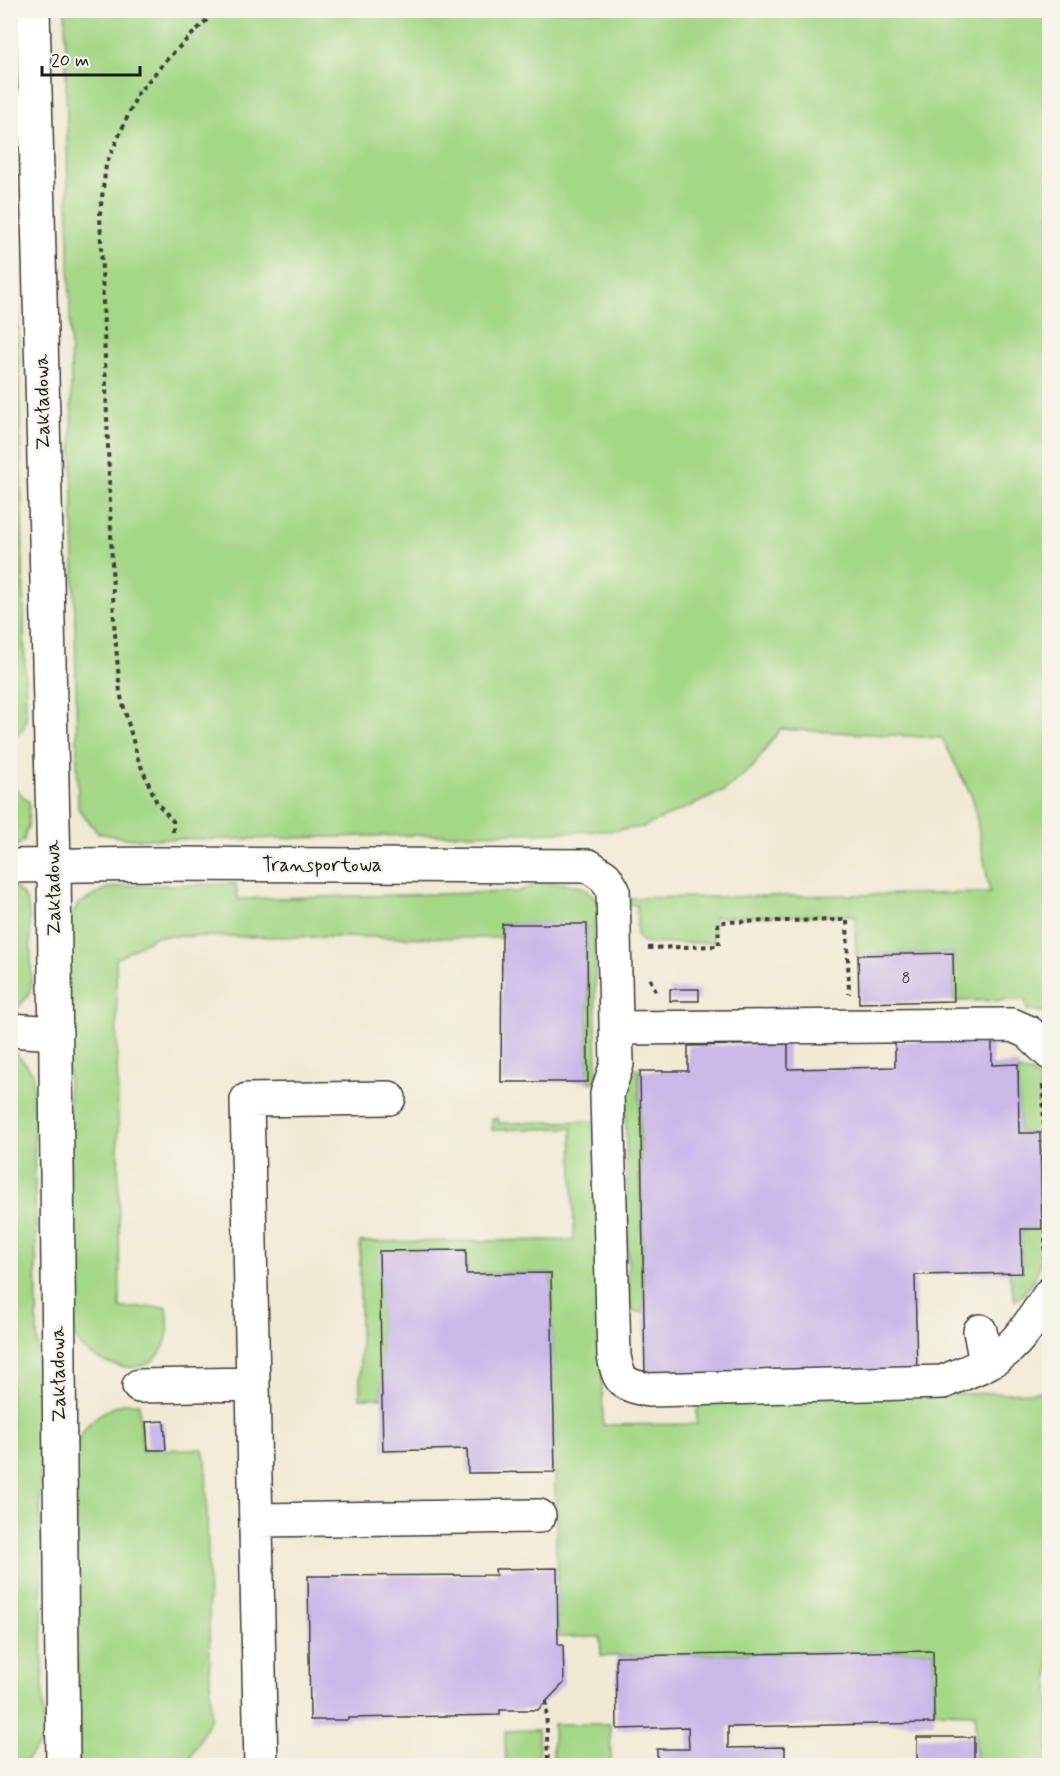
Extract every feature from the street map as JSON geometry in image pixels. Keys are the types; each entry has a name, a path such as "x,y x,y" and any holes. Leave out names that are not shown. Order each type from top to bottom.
{"street":[{"name":"Zakładowa","path":"33,10 54,866 63,1766"},
{"name":"Transportowa","path":"10,866 157,864 589,866 605,877 613,890 617,1028"},
{"path":"1046,1067 1029,1032 1012,1025 617,1028 617,1064 607,1094 614,1356 617,1375 629,1386 648,1390 943,1382 986,1363 1009,1348 1033,1320 1046,1281"},
{"path":"10,1030 56,1033"},
{"path":"261,1766 247,1100 388,1098"},
{"path":"980,1332 986,1363"},
{"path":"139,1386 253,1384"},
{"path":"257,1520 539,1516"}],"path":[{"path":"157,864 174,836 173,821 157,803 138,759 120,693 114,622 100,213 106,165 138,93 170,56 217,10"},
{"path":"641,946 719,946 718,922 847,920 849,1003"},
{"path":"649,974 662,999"},
{"path":"1046,1067 1046,1281"},
{"path":"546,1701 548,1766"}],"green space":[{"path":"65,11 1049,11 1049,1013 1027,1010 1026,1000 954,1001 953,953 856,955 855,915 714,917 714,942 648,944 643,943 637,936 637,905 629,904 629,898 990,893 973,799 942,738 780,729 753,767 724,791 643,827 607,831 233,839 131,839 98,833 78,808"},
{"path":"11,279 17,282 26,719 23,729 11,743"},
{"path":"11,784 29,802 28,829 24,840 11,851"},
{"path":"236,884 238,899 516,892 535,885 569,884 584,889 595,898 600,913 594,921 597,1082 588,1082 587,925 502,924 502,938 156,936 116,959 120,1308 167,1307 168,1331 166,1342 160,1353 152,1361 142,1366 120,1366 108,1363 80,1345 72,1328 66,932 77,905 105,889 124,886"},
{"path":"11,885 22,894 28,906 31,988 20,1006 11,1014"},
{"path":"11,1049 33,1073 44,1740 26,1760 25,1766 10,1765"},
{"path":"639,1068 644,1312 629,1312 625,1087 629,1072"},
{"path":"1018,1070 1033,1073 1039,1080 1040,1133 1019,1133"},
{"path":"498,1118 499,1123 597,1121 603,1425 697,1424 697,1410 708,1399 1049,1392 1049,1765 976,1765 975,1713 934,1712 933,1651 601,1656 600,1637 558,1637 551,1273 466,1274 466,1251 380,1252 382,1398 360,1398 360,1242 574,1240 572,1128 492,1130 492,1119"},
{"path":"1021,1229 1042,1229 1042,1250 1035,1278 1015,1301 1009,1273 1022,1273"},
{"path":"126,1403 139,1403 142,1450 203,1449 206,1463 211,1717 187,1765 79,1765 75,1448 94,1418"},
{"path":"553,1724 610,1724 611,1765 553,1765"},
{"path":"538,1730 539,1765 506,1765 505,1731"}],"building":[{"path":"502,924 587,924 588,1082 501,1082"},
{"path":"953,953 954,1001 859,1003 858,955"},
{"path":"670,989 699,989 699,1001 670,1001"},
{"path":"992,1040 992,1065 1018,1064 1019,1133 1040,1133 1042,1229 1021,1229 1022,1273 915,1275 917,1375 645,1380 640,1071 688,1071 688,1046 788,1044 788,1069 895,1067 895,1042"},
{"path":"466,1250 466,1274 551,1273 555,1472 468,1473 467,1449 383,1451 379,1251"},
{"path":"164,1421 166,1450 148,1450 146,1422"},
{"path":"557,1568 558,1645 563,1645 564,1683 538,1710 500,1710 500,1715 310,1720 308,1576 496,1575 495,1569"},
{"path":"933,1651 934,1723 728,1727 728,1748 785,1747 785,1766 657,1766 657,1749 689,1749 688,1727 617,1729 616,1656"},
{"path":"917,1737 974,1737 974,1766 917,1766"}]}
